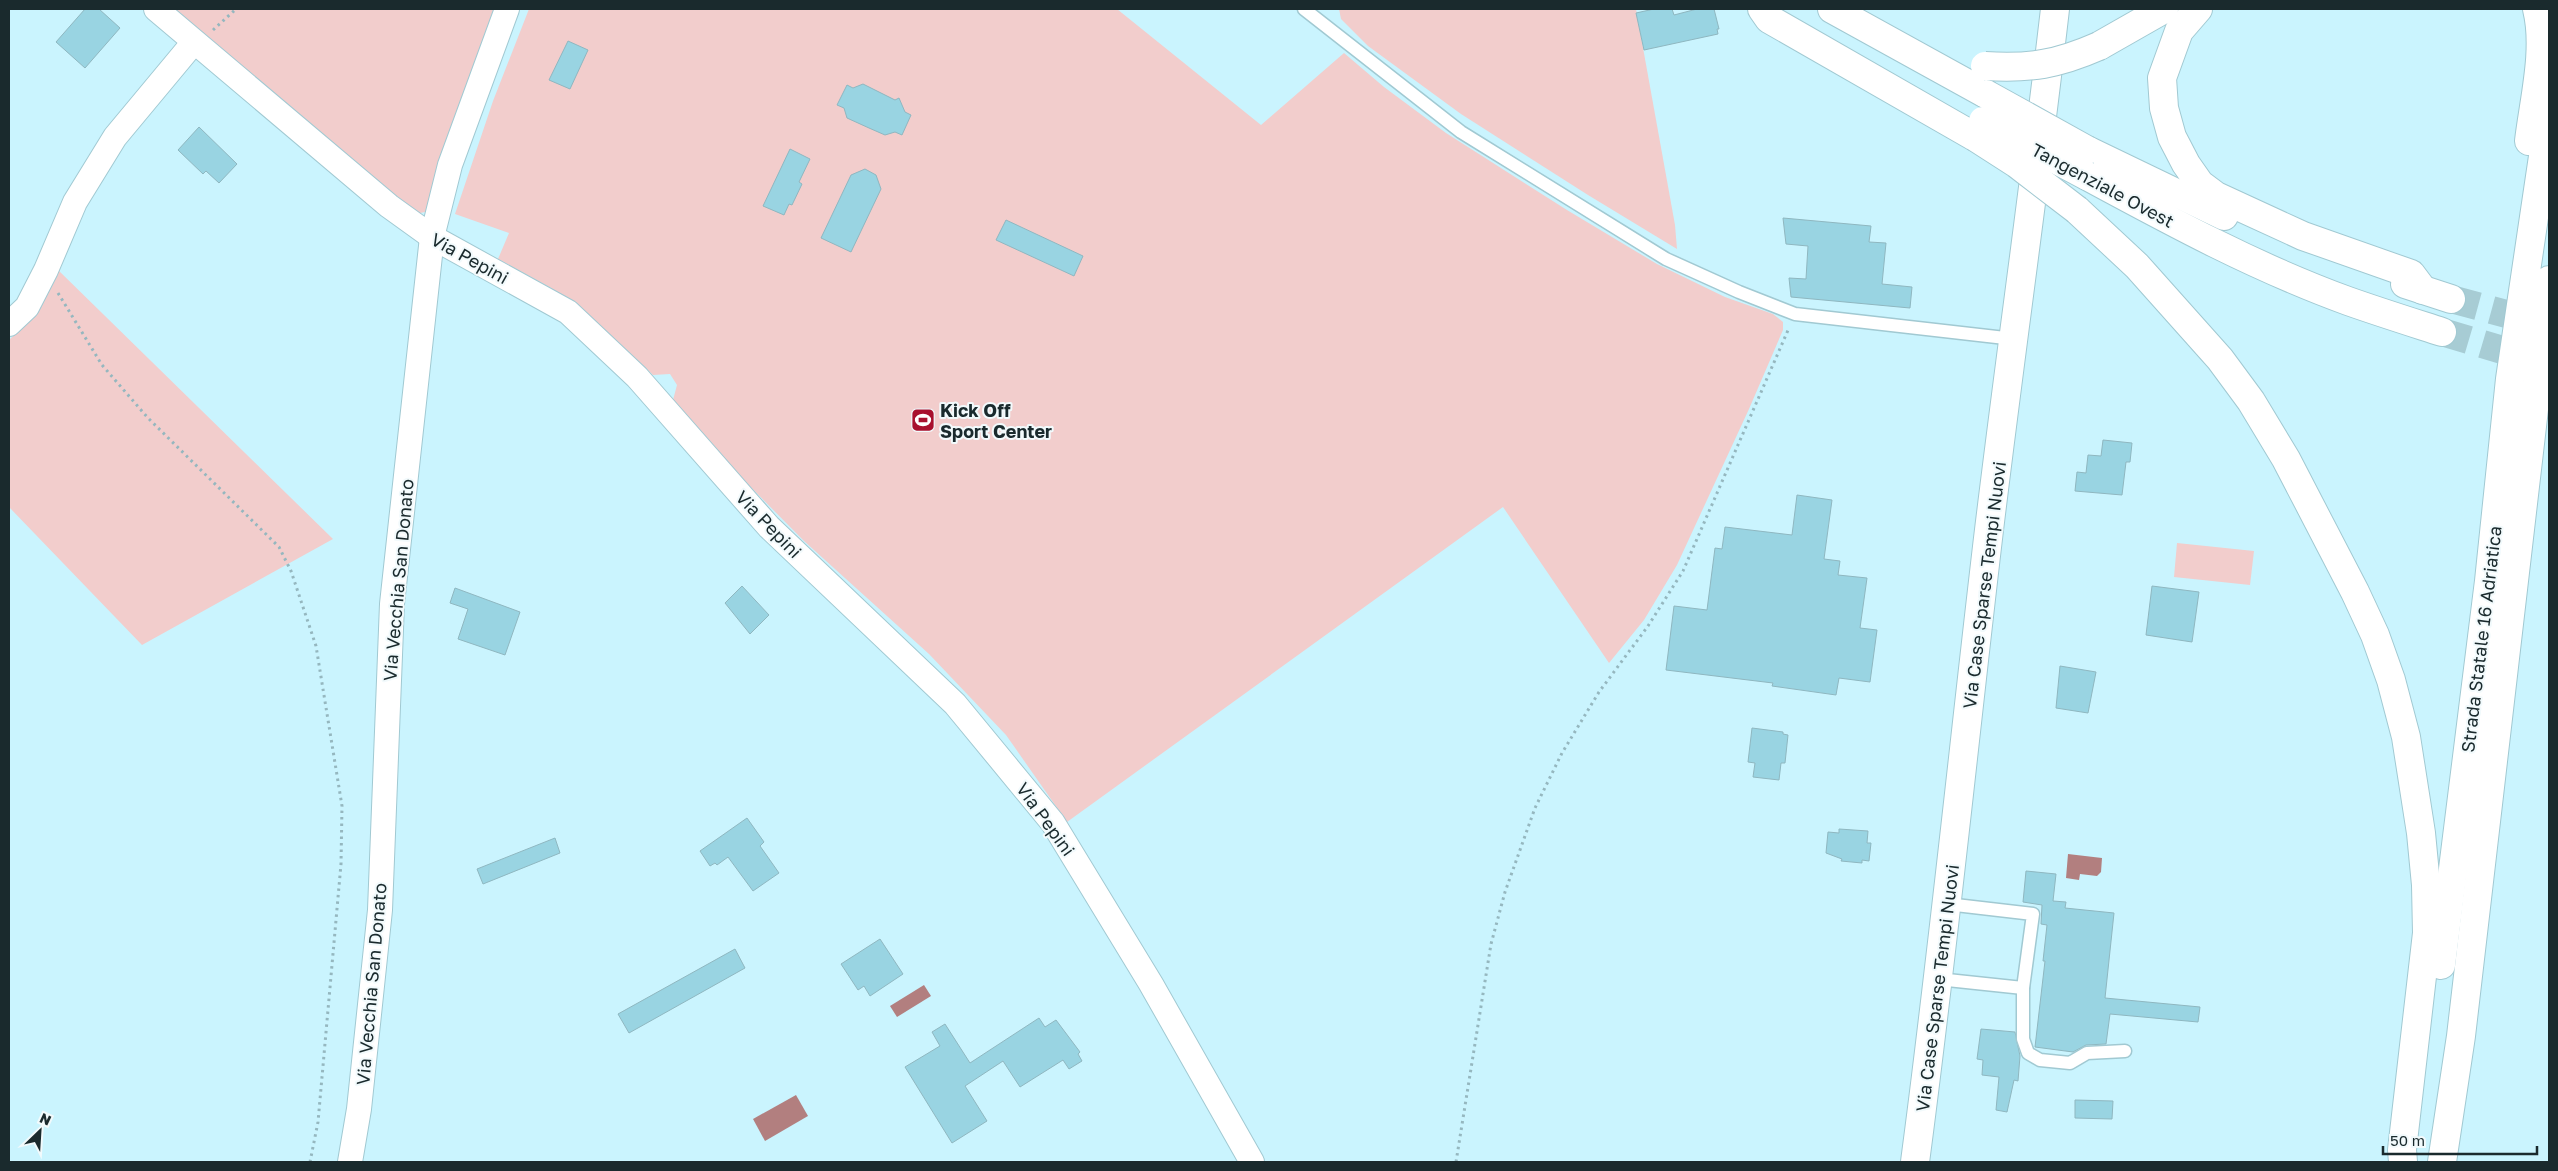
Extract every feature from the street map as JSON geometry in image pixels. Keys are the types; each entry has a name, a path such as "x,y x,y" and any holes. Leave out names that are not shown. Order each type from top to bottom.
{"main road":[{"path":"1762,9 1769,19 1979,129 2017,164 2076,210 2137,266 2220,359 2251,401 2286,459 2376,635 2391,680 2406,737 2421,833 2427,934 2402,1150 2403,1162"},
{"name":"Tangenziale Ovest","path":"1777,9 1979,129 2087,163 2177,195 2298,249 2451,299"},
{"name":"Tangenziale Ovest","path":"1832,9 1986,94 2169,221 2261,265 2347,301 2442,332"},
{"path":"1861,9 1939,51 1964,61 1984,66 2038,67 2075,57 2099,46 2164,9"},
{"name":"Via Case Sparse Tempi Nuovi","path":"1915,1162 1947,904 1989,530 2055,9"},
{"path":"2198,9 2179,31 2162,78 2164,108 2172,137 2186,164 2200,184 2216,196 2303,236 2411,274 2423,290"},
{"path":"2510,379 2506,326 2540,50 2537,9"},
{"name":"Strada Statale 16 Adriatica","path":"2416,1162 2490,581 2510,379 2549,116"},
{"name":"Strada Statale 16 Adriatica","path":"2442,1162 2461,1036 2549,280"}],"street":[{"name":"Via Pepini","path":"156,9 389,206 432,237 568,312 637,377 769,527 955,704 1053,823 1151,984 1252,1162"},
{"name":"Via Vecchia San Donato","path":"350,1162 359,1109 380,910 392,604 432,237 450,165 507,9"},
{"path":"9,324 26,307 46,270 74,202 115,137 194,42"}],"lane":[{"path":"1304,9 1364,58 1477,142 1666,259 1739,292 1795,314 2014,339"},
{"path":"1947,904 2033,914 2023,988 2023,1039 2028,1052 2040,1060 2070,1063 2087,1053 2124,1051"},
{"path":"1938,979 2023,988"}],"path":[{"path":"194,42 207,35 236,9"},
{"path":"46,270 76,326 102,365 148,418 279,547 291,572 316,646 342,806 341,854 318,1122 310,1162"},
{"path":"1456,1162 1491,944 1505,892 1535,808 1562,753 1599,692 1648,626 1683,571 1795,314"}],"shaded area":[{"path":"171,9 500,9 430,211 415,214"},
{"path":"529,9 1117,9 1261,125 1344,53 1384,87 1446,133 1567,210 1657,264 1725,297 1773,314 1783,322 1783,330 1677,565 1644,620 1609,663 1503,507 1067,822 1006,735 929,654 804,541 705,441 673,400 677,385 670,374 653,375 604,329 551,288 498,259 509,233 455,214 493,101"},
{"path":"1339,9 1636,9 1675,225 1677,249 1461,114 1368,46 1341,19"},
{"path":"56,268 333,539 142,645 9,507 9,340 36,314"},
{"path":"2177,543 2254,551 2250,585 2174,577"},
{"path":"2068,854 2102,858 2101,872 2097,876 2080,874 2079,880 2066,878"},
{"path":"924,985 931,996 897,1017 890,1006"},
{"path":"796,1095 808,1116 765,1141 753,1119"}],"building":[{"path":"85,9 99,9 120,28 85,68 56,42"},
{"path":"1654,9 1672,9 1674,15 1697,9 1714,9 1719,29 1717,29 1718,34 1644,50 1636,13"},
{"path":"568,41 588,50 570,89 549,80"},
{"path":"863,84 895,100 899,98 905,112 911,115 902,135 895,132 885,135 847,118 844,108 837,105 847,85 853,88"},
{"path":"199,127 237,164 219,183 206,171 203,174 178,150"},
{"path":"790,149 810,159 799,182 802,184 792,205 789,204 784,215 763,206"},
{"path":"865,169 876,175 881,189 851,252 821,238 851,175"},
{"path":"1783,218 1871,226 1869,242 1886,243 1882,284 1912,287 1910,308 1791,297 1789,278 1806,279 1808,246 1786,244"},
{"path":"1006,220 1083,256 1074,276 996,240"},
{"path":"2103,440 2132,443 2130,462 2126,462 2122,495 2075,491 2077,472 2086,473 2088,455 2101,456"},
{"path":"1797,495 1832,500 1824,559 1840,561 1838,575 1867,578 1860,628 1877,630 1870,682 1839,678 1836,695 1772,686 1773,683 1666,670 1674,606 1707,610 1715,548 1722,549 1725,527 1792,535"},
{"path":"742,586 769,615 750,634 725,603"},
{"path":"2152,586 2199,592 2192,642 2146,635"},
{"path":"455,588 520,612 505,655 458,639 468,609 450,603"},
{"path":"2060,666 2096,672 2088,713 2056,708"},
{"path":"1752,728 1783,732 1783,734 1788,735 1785,763 1781,763 1779,780 1753,777 1755,763 1748,762"},
{"path":"747,818 764,842 760,846 779,873 753,891 728,857 717,865 715,863 710,866 700,851"},
{"path":"1839,829 1868,831 1867,843 1871,843 1869,861 1862,860 1862,863 1841,861 1842,859 1826,853 1828,832 1839,833"},
{"path":"555,838 560,853 483,884 477,869"},
{"path":"2026,871 2056,874 2053,901 2066,902 2065,908 2114,913 2105,998 2200,1007 2198,1022 2110,1014 2106,1044 2086,1045 2073,1052 2035,1047 2045,961 2043,961 2047,925 2041,924 2042,905 2023,902"},
{"path":"880,939 903,974 870,996 864,986 858,990 841,964"},
{"path":"735,949 745,968 629,1033 618,1014"},
{"path":"1039,1018 1045,1027 1056,1020 1080,1052 1078,1054 1082,1061 1069,1069 1063,1060 1020,1087 1003,1061 965,1086 987,1121 952,1143 905,1067 940,1046 932,1032 945,1024 970,1063"},
{"path":"1981,1029 2015,1032 2020,1056 2018,1081 2014,1080 2007,1112 1996,1110 1999,1077 1982,1075 1983,1060 1977,1059"},
{"path":"2075,1100 2113,1101 2112,1119 2075,1118"}],"tunnel":[{"path":"2451,299 2543,324"},
{"path":"2442,332 2536,360"}],"place":[{"name":"Kick Off Sport Center","path":"923,420"}]}
